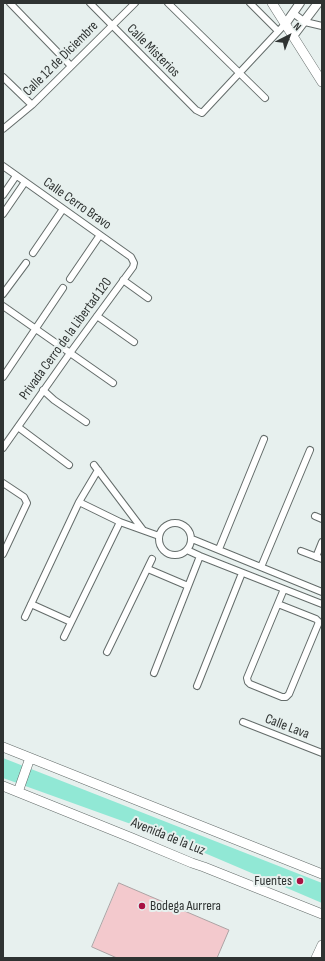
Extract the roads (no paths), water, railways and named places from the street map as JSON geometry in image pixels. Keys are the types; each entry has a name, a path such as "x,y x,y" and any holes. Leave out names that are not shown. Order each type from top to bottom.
{"main road":[{"path":"272,3 322,82"},
{"name":"Avenida de la Luz","path":"3,747 322,874"},
{"path":"18,792 30,758"},
{"name":"Avenida de la Luz","path":"3,786 322,914"},
{"path":"316,958 322,947"}],"street":[{"path":"10,3 71,66"},
{"name":"Calle Misterios","path":"90,3 196,110 202,113 240,73"},
{"name":"Calle 12 de Diciembre","path":"3,129 32,105 135,3"},
{"path":"168,3 264,98"},
{"path":"250,3 278,31"},
{"path":"240,73 286,23 300,3"},
{"path":"293,36 318,3"},
{"path":"293,13 305,22 322,26"},
{"path":"3,77 32,105"},
{"name":"Calle Cerro Bravo","path":"3,166 100,235 131,258 134,263"},
{"path":"3,195 16,176"},
{"path":"3,214 25,182"},
{"path":"33,253 63,209"},
{"path":"70,279 100,235"},
{"path":"3,294 26,263"},
{"name":"Privada Cerro de la Libertad 120","path":"3,448 43,390 133,267 134,263"},
{"path":"123,280 148,298"},
{"path":"3,376 63,288"},
{"path":"3,306 113,383"},
{"path":"97,316 134,342"},
{"path":"43,390 54,400 86,422"},
{"path":"18,427 69,465"},
{"path":"219,550 264,439"},
{"path":"261,567 310,450"},
{"path":"25,617 96,468 142,530"},
{"path":"3,483 24,497 27,503 3,554"},
{"path":"80,502 120,522 159,536"},
{"path":"315,516 322,519"},
{"path":"64,637 120,522"},
{"path":"176,522 183,524 188,528 192,539 191,545 187,550 176,555 170,554 164,550 160,545 159,536 164,527 170,523 176,522"},
{"path":"192,539 322,592"},
{"path":"316,557 322,542"},
{"path":"187,550 322,604"},
{"path":"301,551 322,560"},
{"path":"154,673 200,556"},
{"path":"107,652 152,559"},
{"path":"148,569 188,586"},
{"path":"197,686 242,573"},
{"path":"278,604 316,619 319,622 289,694 282,698 250,684 247,678 278,604 284,590"},
{"path":"31,604 72,622"},
{"name":"Calle Lava","path":"243,722 322,753"}],"place":[{"name":"Fuentes","path":"300,881"},
{"name":"Bodega Aurrera","path":"142,906"}]}
